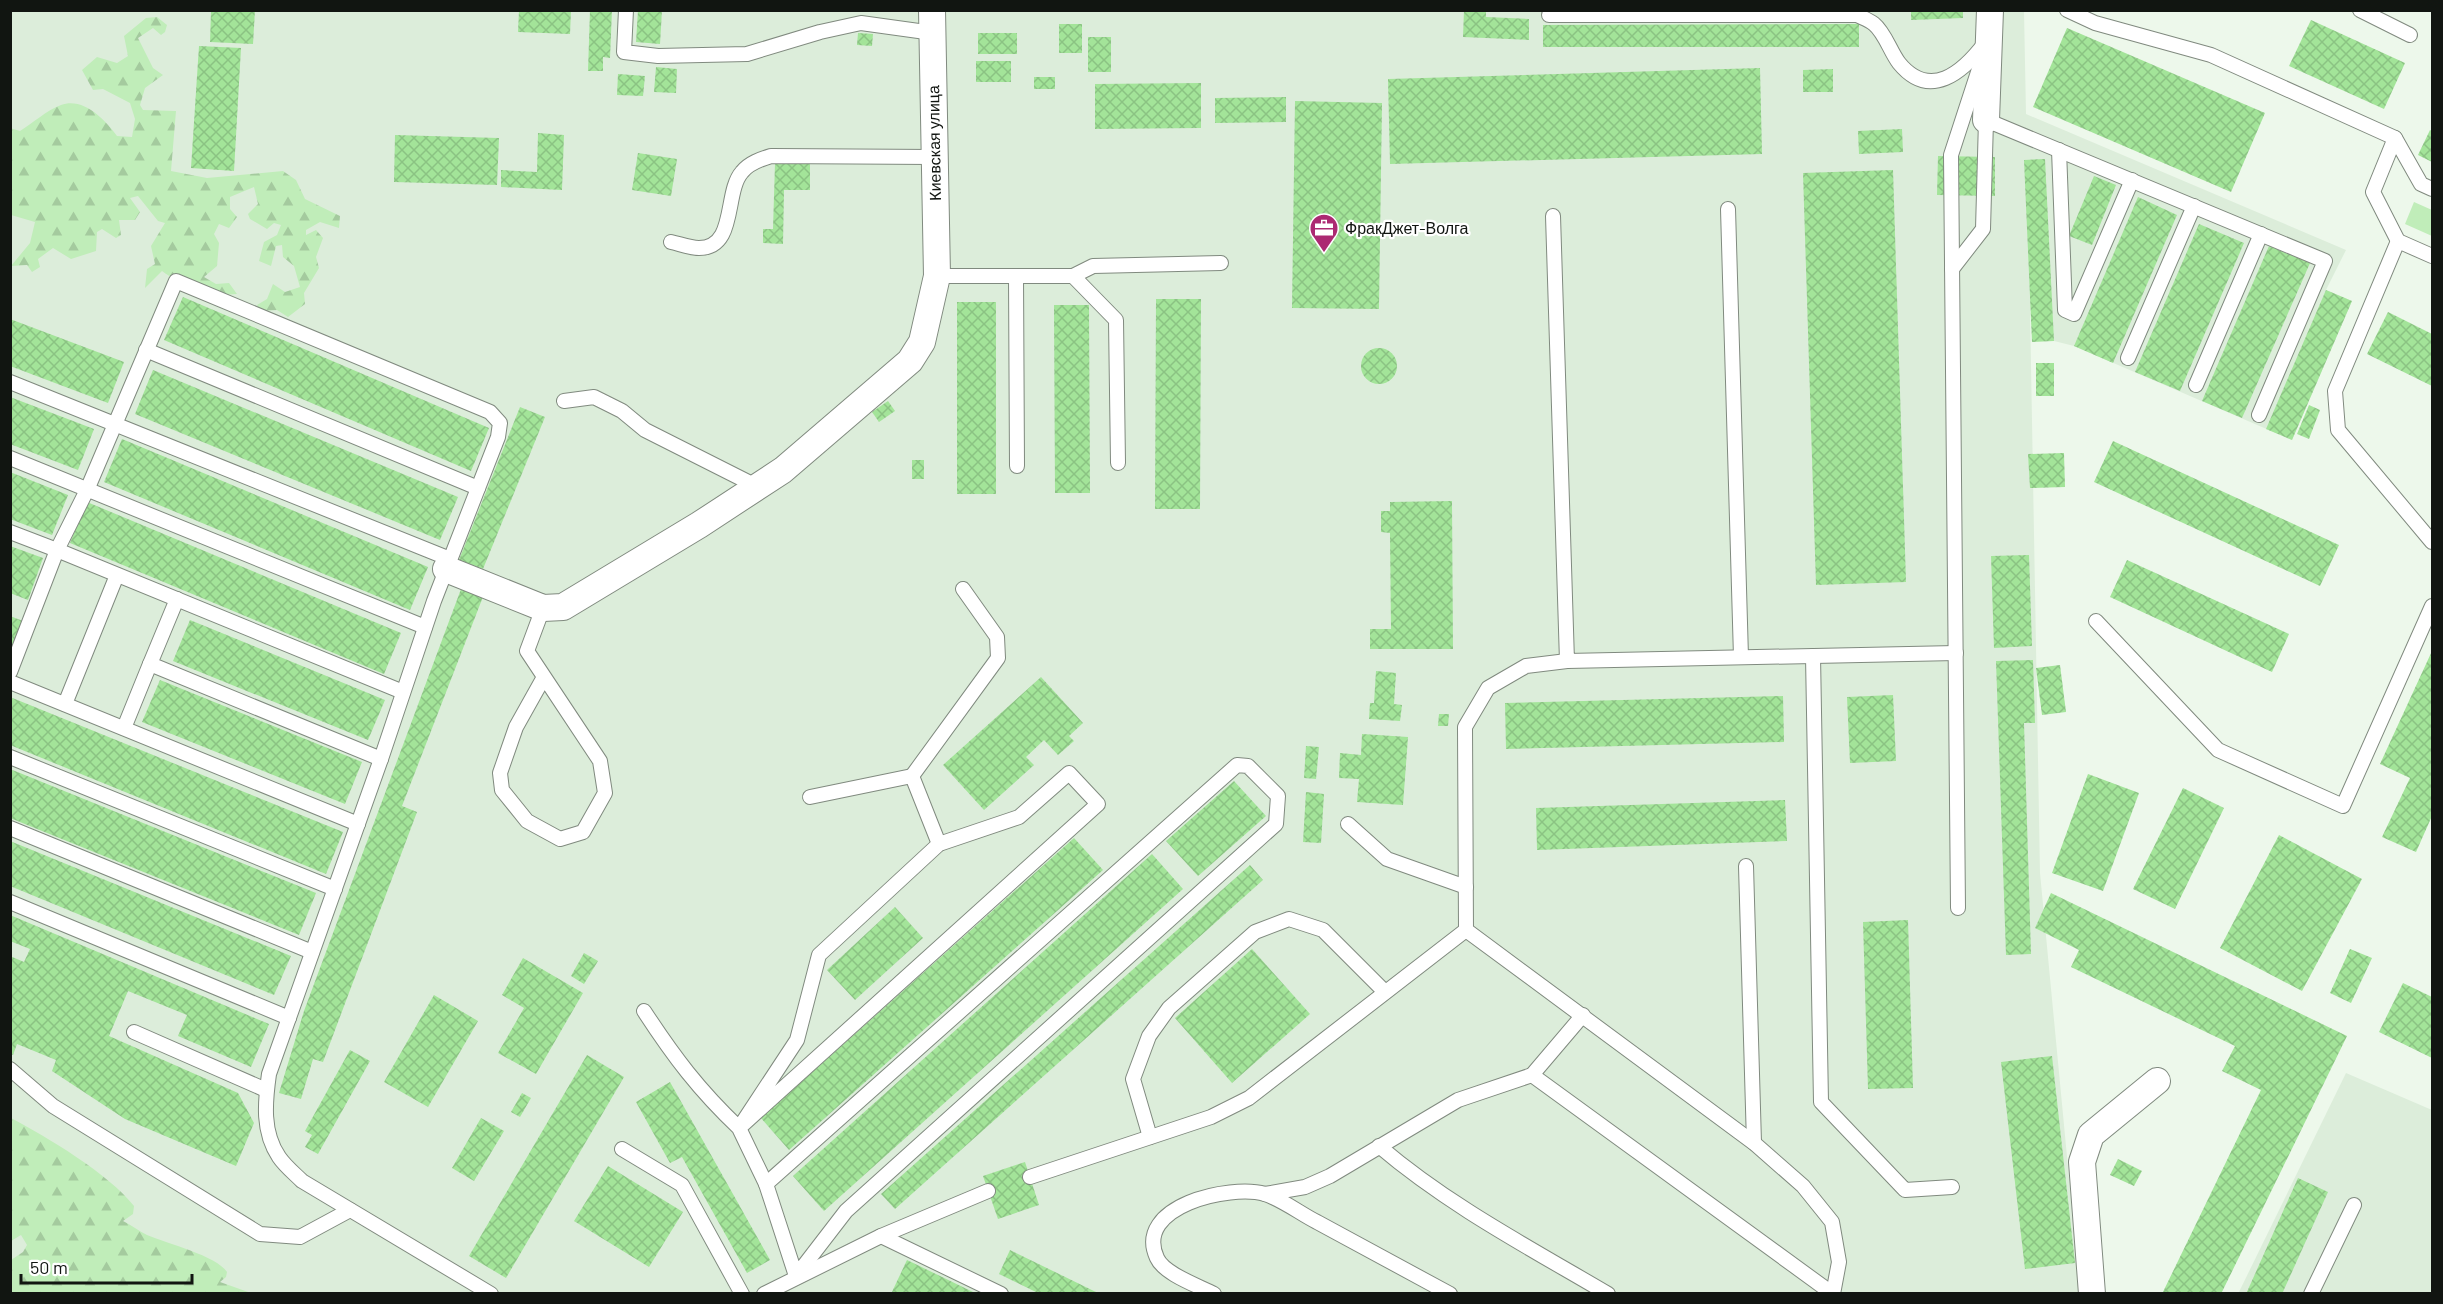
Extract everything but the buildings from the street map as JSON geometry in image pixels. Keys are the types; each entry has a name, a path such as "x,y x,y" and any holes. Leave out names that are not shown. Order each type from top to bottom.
{"street":[{"path":"1986,120 1990,10"},
{"name":"Киевская улица","path":"543,608 563,607 758,487 783,470 910,361 922,342 937,276 932,22"},
{"path":"448,564 543,608"},
{"path":"2092,1293 2082,1162 2091,1135 2157,1082"}],"lane":[{"path":"626,10 624,52 658,56 747,54 820,32 861,23 932,22"},
{"path":"2067,10 2095,23 2211,55 2395,138 2421,184 2433,189"},
{"path":"2360,10 2410,35"},
{"path":"1549,15 1857,15 1875,25 1899,63 1914,77 1932,81 1950,77 1969,64 1989,38"},
{"path":"1958,908 1951,155 1989,38"},
{"path":"1952,268 1983,230 1986,120 2325,261 2259,415"},
{"path":"2395,138 2373,192 2398,241 2433,256"},
{"path":"2059,150 2065,310 2074,314 2132,180"},
{"path":"671,242 699,248 711,246 726,228 734,185 742,171 756,161 771,156 934,157"},
{"path":"2128,358 2194,206"},
{"path":"1728,209 1741,657"},
{"path":"1554,216 1567,661"},
{"path":"2196,385 2261,234"},
{"path":"2398,241 2335,391 2338,430 2433,542"},
{"path":"937,276 1073,276 1093,266 1221,263"},
{"path":"1016,276 1017,466"},
{"path":"1073,276 1116,320 1118,463"},
{"path":"10,672 57,550 87,490 176,280 490,412 500,423 498,437 425,627 381,759 269,1074 264,1104 268,1130 279,1157 302,1181 491,1293"},
{"path":"146,350 478,488"},
{"path":"10,382 448,564"},
{"path":"564,400 594,397 622,411 645,430 758,487"},
{"path":"10,458 425,627"},
{"path":"10,532 403,692"},
{"path":"65,704 117,575"},
{"path":"810,797 912,776 998,658 997,637 963,589"},
{"path":"124,728 177,599"},
{"path":"2096,621 2218,750 2343,806 2433,606"},
{"path":"543,608 527,651 600,761 605,793 584,832 560,839 526,821 502,790 500,773 516,728 544,678"},
{"path":"1466,930 1465,726 1488,688 1526,666 1567,661 1956,652"},
{"path":"1813,656 1821,1102 1905,1190 1952,1188"},
{"path":"150,664 381,759"},
{"path":"10,682 358,824"},
{"path":"10,758 334,889"},
{"path":"766,1185 1237,765 1248,766 1278,796 1276,824 846,1211 796,1276"},
{"path":"1070,773 1098,804 739,1128 797,1040 819,955 939,844 1019,817 1070,773"},
{"path":"912,776 939,844"},
{"path":"1348,825 1386,859 1466,887"},
{"path":"10,828 312,952"},
{"path":"1746,866 1754,1143"},
{"path":"10,902 289,1018"},
{"path":"1150,1137 1133,1079 1149,1036 1169,1008 1255,932 1289,919 1323,930 1385,992"},
{"path":"1030,1177 1211,1117 1249,1098 1466,930"},
{"path":"1466,930 1754,1143 1803,1186 1832,1222 1839,1262 1833,1293 1532,1075"},
{"path":"644,1011 678,1063 708,1099 739,1128 766,1185 796,1276"},
{"path":"1214,1293 1176,1276 1157,1260 1154,1242 1159,1224 1182,1205 1203,1196 1229,1192 1265,1194 1305,1187 1330,1176 1458,1100 1532,1075 1583,1016"},
{"path":"134,1032 266,1090"},
{"path":"10,1069 53,1106 260,1233 300,1237 350,1210"},
{"path":"1379,1146 1404,1167 1479,1218 1608,1293"},
{"path":"622,1149 682,1185 742,1293"},
{"path":"764,1293 881,1236 988,1191"},
{"path":"1265,1194 1450,1293"},
{"path":"2311,1293 2355,1205"},
{"path":"881,1236 995,1292"}],"shaded area":[{"path":"10,11 2024,11 2026,114 2346,250 2326,290 2352,301 2292,440 2074,346 2054,341 2030,308 2040,873 2080,1293 11,1293"},
{"path":"2346,1073 2432,1110 2432,1293 2238,1294"}],"green space":[{"path":"157,17 167,25 165,32 161,35 153,28 138,38 153,68 163,75 145,88 140,105 143,110 176,111 171,171 207,178 283,171 296,180 305,199 340,216 339,228 320,222 306,230 306,235 316,230 323,238 316,257 319,268 304,293 305,304 288,317 277,310 260,311 257,305 267,299 273,284 285,292 300,287 294,266 283,257 282,245 276,246 271,266 259,261 264,242 277,235 281,225 274,223 267,229 250,219 248,214 258,204 254,187 230,197 230,209 237,217 229,228 219,224 214,234 219,243 217,266 204,277 216,284 229,283 237,294 218,294 198,289 162,271 145,288 147,269 155,264 151,246 165,223 158,221 138,196 130,198 140,212 135,220 119,220 121,235 116,238 102,229 97,232 96,251 71,259 53,248 38,259 40,267 32,272 27,265 11,266 30,243 35,222 11,215 10,128 20,131 51,110 70,103 86,107 100,117 117,136 132,137 135,119 130,103 103,89 93,90 82,70 97,57 117,63 128,56 124,36 146,18"},
{"path":"2414,202 2432,210 2432,236 2405,224"},
{"path":"11,1118 77,1157 109,1181 134,1206 133,1214 123,1221 147,1235 190,1250 213,1261 227,1272 226,1277 220,1282 251,1293 11,1293 11,1260 23,1252 27,1245 21,1235 11,1241"}],"place":[{"name":"ФракДжет-Волга","path":"1324,254"}]}
